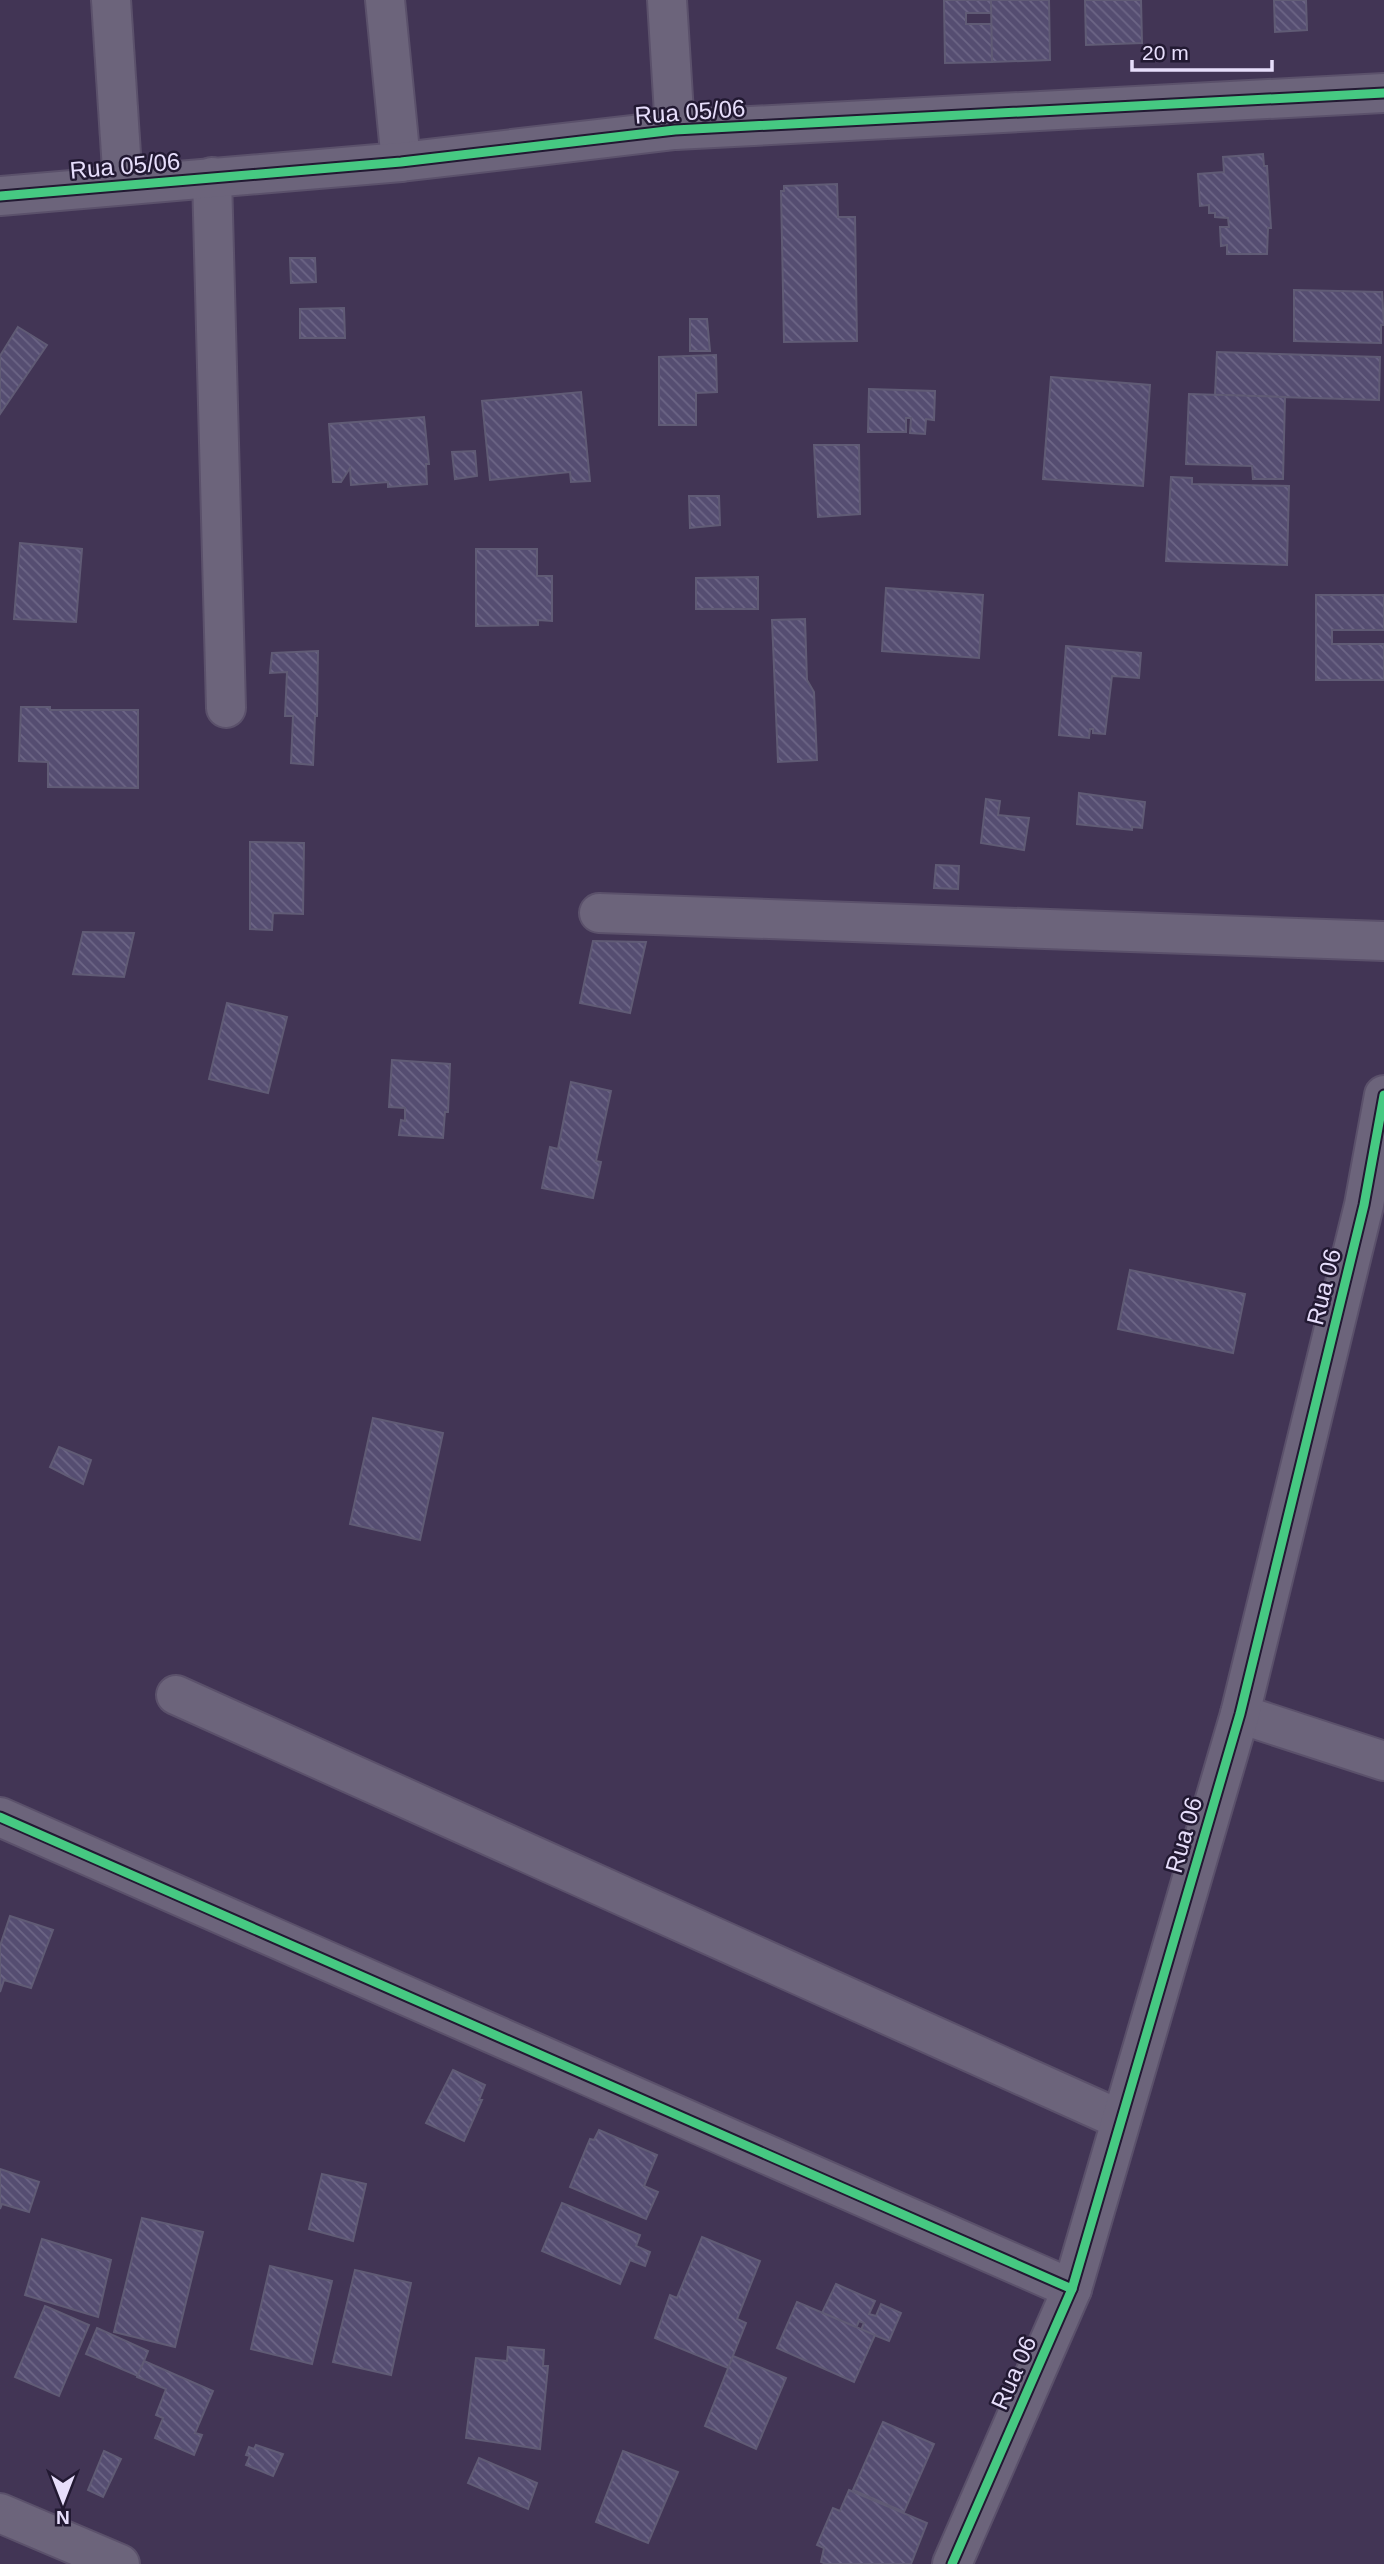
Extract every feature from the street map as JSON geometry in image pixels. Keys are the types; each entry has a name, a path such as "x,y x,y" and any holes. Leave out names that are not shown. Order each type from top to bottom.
{"street":[{"path":"111,0 123,185"},
{"path":"385,0 401,162"},
{"path":"667,0 676,130"},
{"name":"Rua 05/06","path":"0,196 401,162 676,130 1384,93"},
{"path":"212,177 226,708"},
{"path":"599,913 1384,941"},
{"name":"Rua 06","path":"952,2564 1072,2289 1240,1714 1364,1205 1384,1095"},
{"path":"176,1695 1121,2120"},
{"path":"1240,1714 1384,1761"},
{"path":"0,1817 1072,2289"},
{"path":"0,2513 120,2564"}],"building":[{"path":"944,0 991,0 992,13 966,13 966,24 992,24 992,62 945,63"},
{"path":"991,0 1049,0 1050,60 992,62"},
{"path":"1085,0 1141,0 1142,43 1086,45"},
{"path":"1274,0 1306,0 1307,30 1275,32"},
{"path":"1263,154 1264,166 1267,166 1271,228 1268,228 1267,254 1227,254 1227,245 1221,246 1220,227 1229,227 1228,218 1215,217 1215,213 1209,213 1209,205 1200,206 1198,174 1224,172 1223,157"},
{"path":"837,184 838,217 855,217 857,341 784,342 781,191 784,191 784,186"},
{"path":"290,258 315,258 316,282 291,283"},
{"path":"1294,290 1382,292 1384,325 1381,325 1381,343 1294,341"},
{"path":"344,308 345,338 300,338 300,309"},
{"path":"690,319 707,319 710,351 690,351"},
{"path":"18,327 47,345 0,414 0,356"},
{"path":"1217,352 1380,357 1379,400 1215,395"},
{"path":"716,355 717,392 696,393 696,425 659,425 659,357"},
{"path":"1051,377 1150,385 1143,486 1043,479"},
{"path":"869,389 935,391 934,420 926,419 925,434 910,433 911,418 906,418 906,432 868,432"},
{"path":"581,392 590,481 571,482 570,472 490,480 482,401"},
{"path":"1189,394 1285,397 1283,479 1253,479 1252,466 1186,464"},
{"path":"424,417 429,464 426,464 427,484 388,487 388,482 351,485 350,468 341,482 333,482 329,424"},
{"path":"814,445 859,445 860,514 818,517"},
{"path":"475,451 477,476 455,479 452,452"},
{"path":"1171,477 1192,478 1192,484 1289,486 1287,565 1166,561"},
{"path":"689,496 719,496 720,525 690,528"},
{"path":"20,543 82,549 76,622 14,619"},
{"path":"476,549 537,549 537,576 552,576 552,621 538,620 538,625 476,626"},
{"path":"758,577 758,609 696,609 696,578"},
{"path":"886,588 983,595 979,658 882,651"},
{"path":"1316,595 1384,595 1384,630 1332,630 1332,644 1384,644 1384,680 1316,680"},
{"path":"805,619 807,680 814,692 817,760 778,762 772,620"},
{"path":"1066,646 1141,653 1139,678 1112,676 1105,734 1093,733 1093,729 1090,729 1089,738 1059,735"},
{"path":"318,651 313,765 291,763 293,716 285,716 287,672 270,673 272,653"},
{"path":"21,707 50,707 50,710 138,710 138,788 48,787 48,762 19,761"},
{"path":"1079,793 1145,802 1142,828 1132,827 1132,830 1077,824"},
{"path":"986,799 1000,801 998,815 1029,818 1024,850 981,843"},
{"path":"250,842 304,843 303,914 273,913 272,930 250,929"},
{"path":"936,865 959,866 958,889 934,888"},
{"path":"83,932 134,933 124,977 73,974"},
{"path":"593,941 646,942 630,1013 580,1003"},
{"path":"227,1003 287,1017 268,1093 209,1079"},
{"path":"392,1060 450,1064 448,1112 445,1112 443,1138 399,1135 401,1120 405,1121 405,1108 389,1107"},
{"path":"571,1082 611,1091 596,1161 601,1162 593,1198 542,1188 550,1147 558,1149"},
{"path":"1130,1270 1245,1294 1233,1353 1118,1329"},
{"path":"373,1418 443,1433 420,1540 350,1524"},
{"path":"59,1447 91,1460 83,1484 50,1467"},
{"path":"10,1916 53,1930 31,1988 4,1980 0,1992 0,1946"},
{"path":"453,2070 485,2085 479,2100 482,2100 464,2141 426,2123"},
{"path":"599,2130 657,2155 644,2186 658,2192 646,2219 570,2187 590,2139 594,2140"},
{"path":"0,2169 39,2182 29,2212 2,2204 0,2209"},
{"path":"322,2174 366,2184 353,2241 309,2229"},
{"path":"562,2203 640,2235 636,2246 650,2252 645,2266 630,2260 620,2284 542,2251"},
{"path":"142,2218 203,2232 175,2347 114,2332"},
{"path":"702,2237 760,2261 737,2319 746,2323 728,2368 655,2338 670,2295 677,2298"},
{"path":"42,2239 111,2260 98,2317 25,2295"},
{"path":"270,2266 332,2281 312,2364 251,2349"},
{"path":"355,2270 411,2283 391,2375 333,2362"},
{"path":"836,2284 875,2301 869,2314 876,2316 881,2304 901,2313 889,2341 861,2330 864,2323 859,2321 856,2328 822,2313"},
{"path":"797,2302 875,2335 854,2382 777,2348"},
{"path":"45,2306 89,2325 59,2396 15,2377"},
{"path":"97,2328 148,2351 138,2376 86,2354"},
{"path":"508,2347 544,2350 543,2366 548,2366 540,2449 466,2438 476,2358 507,2361"},
{"path":"733,2356 786,2378 756,2449 705,2426"},
{"path":"144,2361 213,2391 195,2433 202,2435 194,2455 155,2438 163,2418 156,2415 166,2389 137,2377"},
{"path":"883,2422 934,2444 904,2512 853,2490"},
{"path":"256,2445 283,2454 273,2476 246,2465 250,2456 246,2455 249,2447 254,2449"},
{"path":"104,2451 121,2459 103,2497 88,2490"},
{"path":"623,2451 678,2472 648,2543 596,2522"},
{"path":"479,2458 537,2483 528,2509 468,2483"},
{"path":"849,2490 927,2523 911,2564 821,2562 824,2548 817,2545 833,2508 840,2511"}],"cycle path":[{"path":"0,196 401,162 675,130 1384,93"},
{"path":"952,2564 1072,2289 1240,1714 1364,1205 1384,1095"},
{"path":"0,1817 1072,2289"}]}
